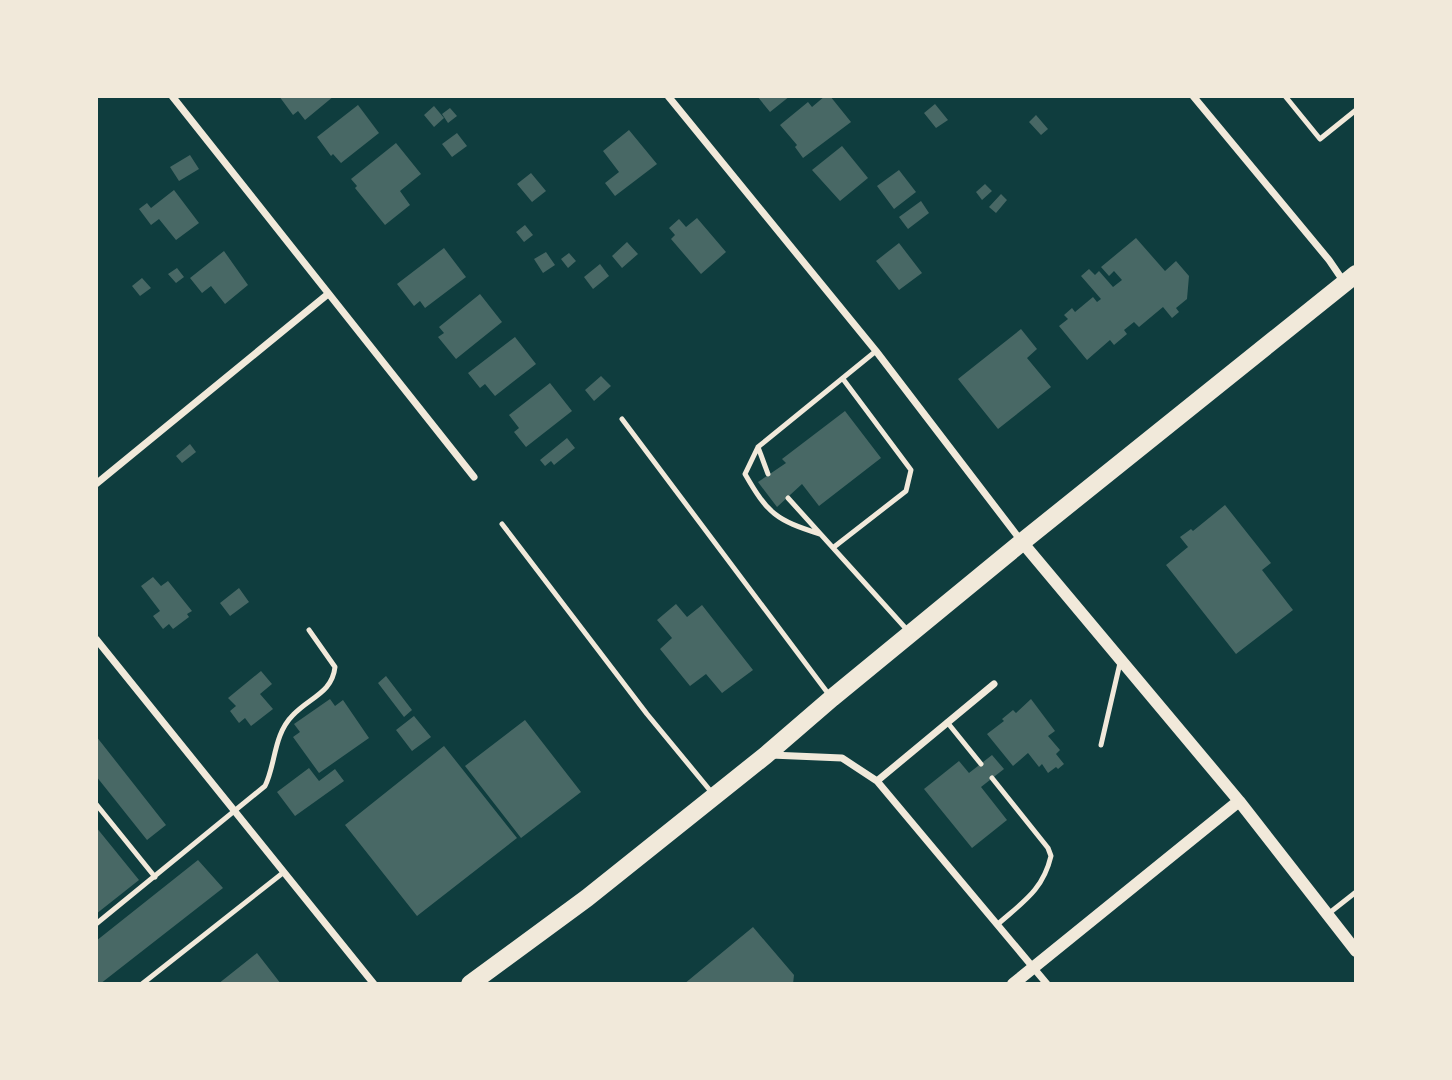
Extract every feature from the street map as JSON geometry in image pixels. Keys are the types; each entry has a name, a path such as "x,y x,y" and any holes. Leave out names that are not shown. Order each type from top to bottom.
{"main road":[{"path":"470,984 587,898 715,796 1022,542 1350,278"}],"street":[{"path":"172,96 474,477"},
{"path":"668,96 876,352 1022,542 1240,801 1356,951"},
{"path":"1193,96 1329,260 1350,278"},
{"path":"96,484 328,294"},
{"path":"96,639 374,984"},
{"path":"877,781 993,684"},
{"path":"766,755 842,758 877,781 1047,984"},
{"path":"1013,984 1240,801"}],"lane":[{"path":"1285,96 1320,139 1356,110"},
{"path":"821,534 784,522 760,500 745,474 758,447 876,352"},
{"path":"834,547 906,491 911,470 843,379"},
{"path":"622,419 832,698"},
{"path":"758,447 768,474"},
{"path":"788,498 911,635"},
{"path":"502,524 647,715 715,796"},
{"path":"96,924 265,786 272,773 275,750 292,715 326,689 334,679 335,667 309,630"},
{"path":"1101,745 1121,659"},
{"path":"947,722 981,764"},
{"path":"992,778 1048,848 1051,856 1041,884 1034,894 998,925"},
{"path":"96,804 155,877"},
{"path":"142,984 284,872"},
{"path":"1328,914 1356,892"}],"building":[{"path":"279,96 334,96 305,120 298,111 293,115"},
{"path":"757,96 790,96 770,112"},
{"path":"825,96 830,96 851,122 803,158 795,147 797,145 780,125 808,102 812,107"},
{"path":"935,104 948,120 936,128 924,113"},
{"path":"358,105 379,133 341,163 333,154 331,156 317,137"},
{"path":"434,106 444,118 434,127 424,115"},
{"path":"450,108 457,116 448,123 442,114"},
{"path":"1036,115 1048,129 1041,135 1029,122"},
{"path":"629,130 657,164 615,196 605,183 619,172 603,151"},
{"path":"457,133 467,146 452,157 442,144"},
{"path":"396,143 421,174 400,191 410,205 385,225 355,188 357,186 351,179"},
{"path":"842,146 868,178 840,201 812,170"},
{"path":"190,155 199,169 179,181 170,167"},
{"path":"899,170 916,192 894,209 877,186"},
{"path":"531,173 546,191 532,202 517,184"},
{"path":"985,184 992,191 982,200 976,192"},
{"path":"174,190 199,223 176,240 159,219 151,225 139,209 147,203 151,208"},
{"path":"1001,194 1007,200 996,213 989,207"},
{"path":"921,201 929,213 908,229 899,217"},
{"path":"697,218 726,252 701,274 671,239 675,235 669,228 679,219 686,227"},
{"path":"525,225 533,235 524,242 516,232"},
{"path":"1136,238 1165,271 1176,261 1189,276 1187,299 1176,308 1179,312 1172,318 1163,307 1139,327 1134,322 1124,330 1127,334 1114,345 1110,340 1087,360 1059,326 1068,319 1064,315 1072,308 1075,312 1093,297 1097,302 1101,299 1081,276 1089,269 1095,275 1099,271 1113,287 1122,280 1114,271 1109,276 1101,267"},
{"path":"627,242 638,254 622,268 612,256"},
{"path":"899,243 922,273 899,290 876,261"},
{"path":"444,248 466,277 425,308 420,301 414,306 397,284"},
{"path":"224,251 248,285 225,304 211,286 202,293 190,278"},
{"path":"546,252 555,265 543,273 534,259"},
{"path":"569,253 576,261 568,268 561,259"},
{"path":"600,264 609,276 593,289 584,277"},
{"path":"177,268 184,277 176,283 168,274"},
{"path":"142,278 151,288 140,296 132,286"},
{"path":"480,294 502,322 456,359 438,337 444,333 439,327"},
{"path":"1021,329 1037,349 1027,358 1051,387 998,429 958,379"},
{"path":"515,337 536,364 495,396 485,384 480,388 468,373"},
{"path":"601,376 611,386 594,401 585,390"},
{"path":"550,383 572,411 526,447 514,432 519,428 509,415"},
{"path":"845,411 881,458 819,506 802,484 777,507 758,482 786,463 782,459"},
{"path":"567,438 575,448 554,465 551,461 545,466 540,460"},
{"path":"190,444 196,452 182,463 176,456"},
{"path":"1225,505 1271,563 1262,570 1293,610 1236,654 1166,565 1188,547 1180,537 1191,529 1193,531"},
{"path":"153,577 161,586 168,581 192,611 187,614 189,617 173,629 169,624 163,629 153,616 160,611 141,586"},
{"path":"239,588 249,602 230,616 220,603"},
{"path":"676,604 687,617 702,605 753,670 722,693 706,674 690,686 660,649 672,638 657,620"},
{"path":"261,671 272,684 260,694 273,709 251,726 245,718 239,723 230,711 236,706 228,698"},
{"path":"386,676 412,710 404,717 378,683"},
{"path":"330,699 335,706 343,700 369,738 319,773 293,737 300,732 294,724"},
{"path":"1031,699 1055,731 1048,736 1060,750 1056,754 1064,764 1048,773 1042,764 1039,767 1028,753 1013,766 987,734 1013,710 1016,713"},
{"path":"414,716 431,737 412,751 396,730"},
{"path":"525,720 581,792 521,838 465,766"},
{"path":"96,736 166,825 147,840 96,776"},
{"path":"444,746 517,838 417,916 345,825"},
{"path":"992,755 1004,769 981,787 1007,820 972,848 924,789 959,761 969,773"},
{"path":"309,768 319,781 335,769 344,781 295,816 277,792"},
{"path":"96,827 139,880 96,914"},
{"path":"198,860 223,888 100,984 96,984 96,941"},
{"path":"753,927 794,975 793,984 684,984"},
{"path":"257,953 281,984 218,984"}]}
